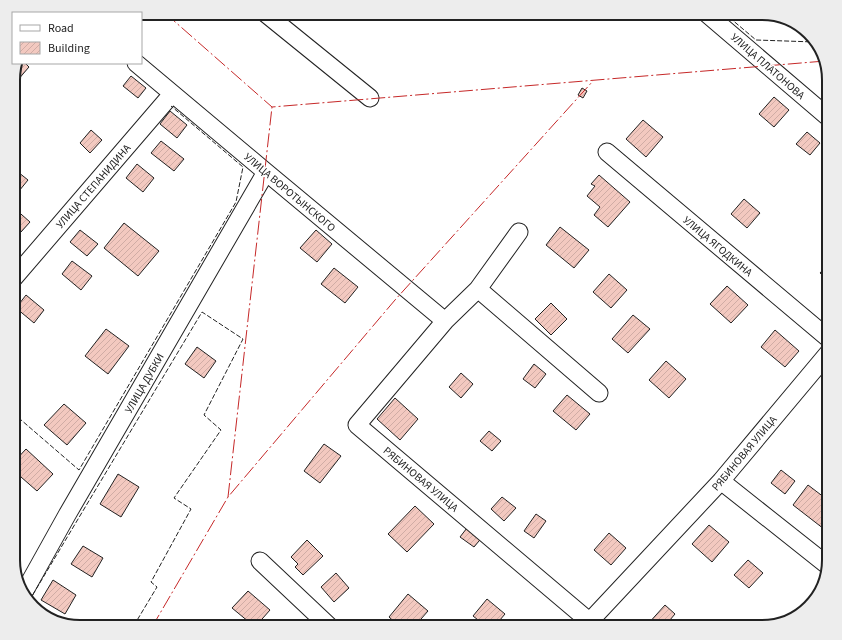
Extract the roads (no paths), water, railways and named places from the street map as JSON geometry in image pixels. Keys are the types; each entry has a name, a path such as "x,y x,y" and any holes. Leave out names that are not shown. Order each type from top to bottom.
{"street":[{"path":"274,20 370,98"},
{"name":"УЛИЦА ПЛАТОНОВА","path":"714,20 822,112"},
{"name":"УЛИЦА ВОРОТЫНСКОГО","path":"137,64 445,321"},
{"name":"УЛИЦА СТЕПАНИДИНА","path":"20,271 172,94"},
{"name":"УЛИЦА ЯГОДКИНА","path":"607,152 822,333"},
{"name":"УЛИЦА ДУБКИ","path":"27,587 67,515 266,172"},
{"path":"445,321 478,289 519,232"},
{"path":"478,289 599,393"},
{"name":"РЯБИНОВАЯ УЛИЦА","path":"445,321 357,425 588,620"},
{"name":"РЯБИНОВАЯ УЛИЦА","path":"597,620 721,481 822,360"},
{"path":"721,481 822,561"},
{"path":"260,561 323,620"}]}
